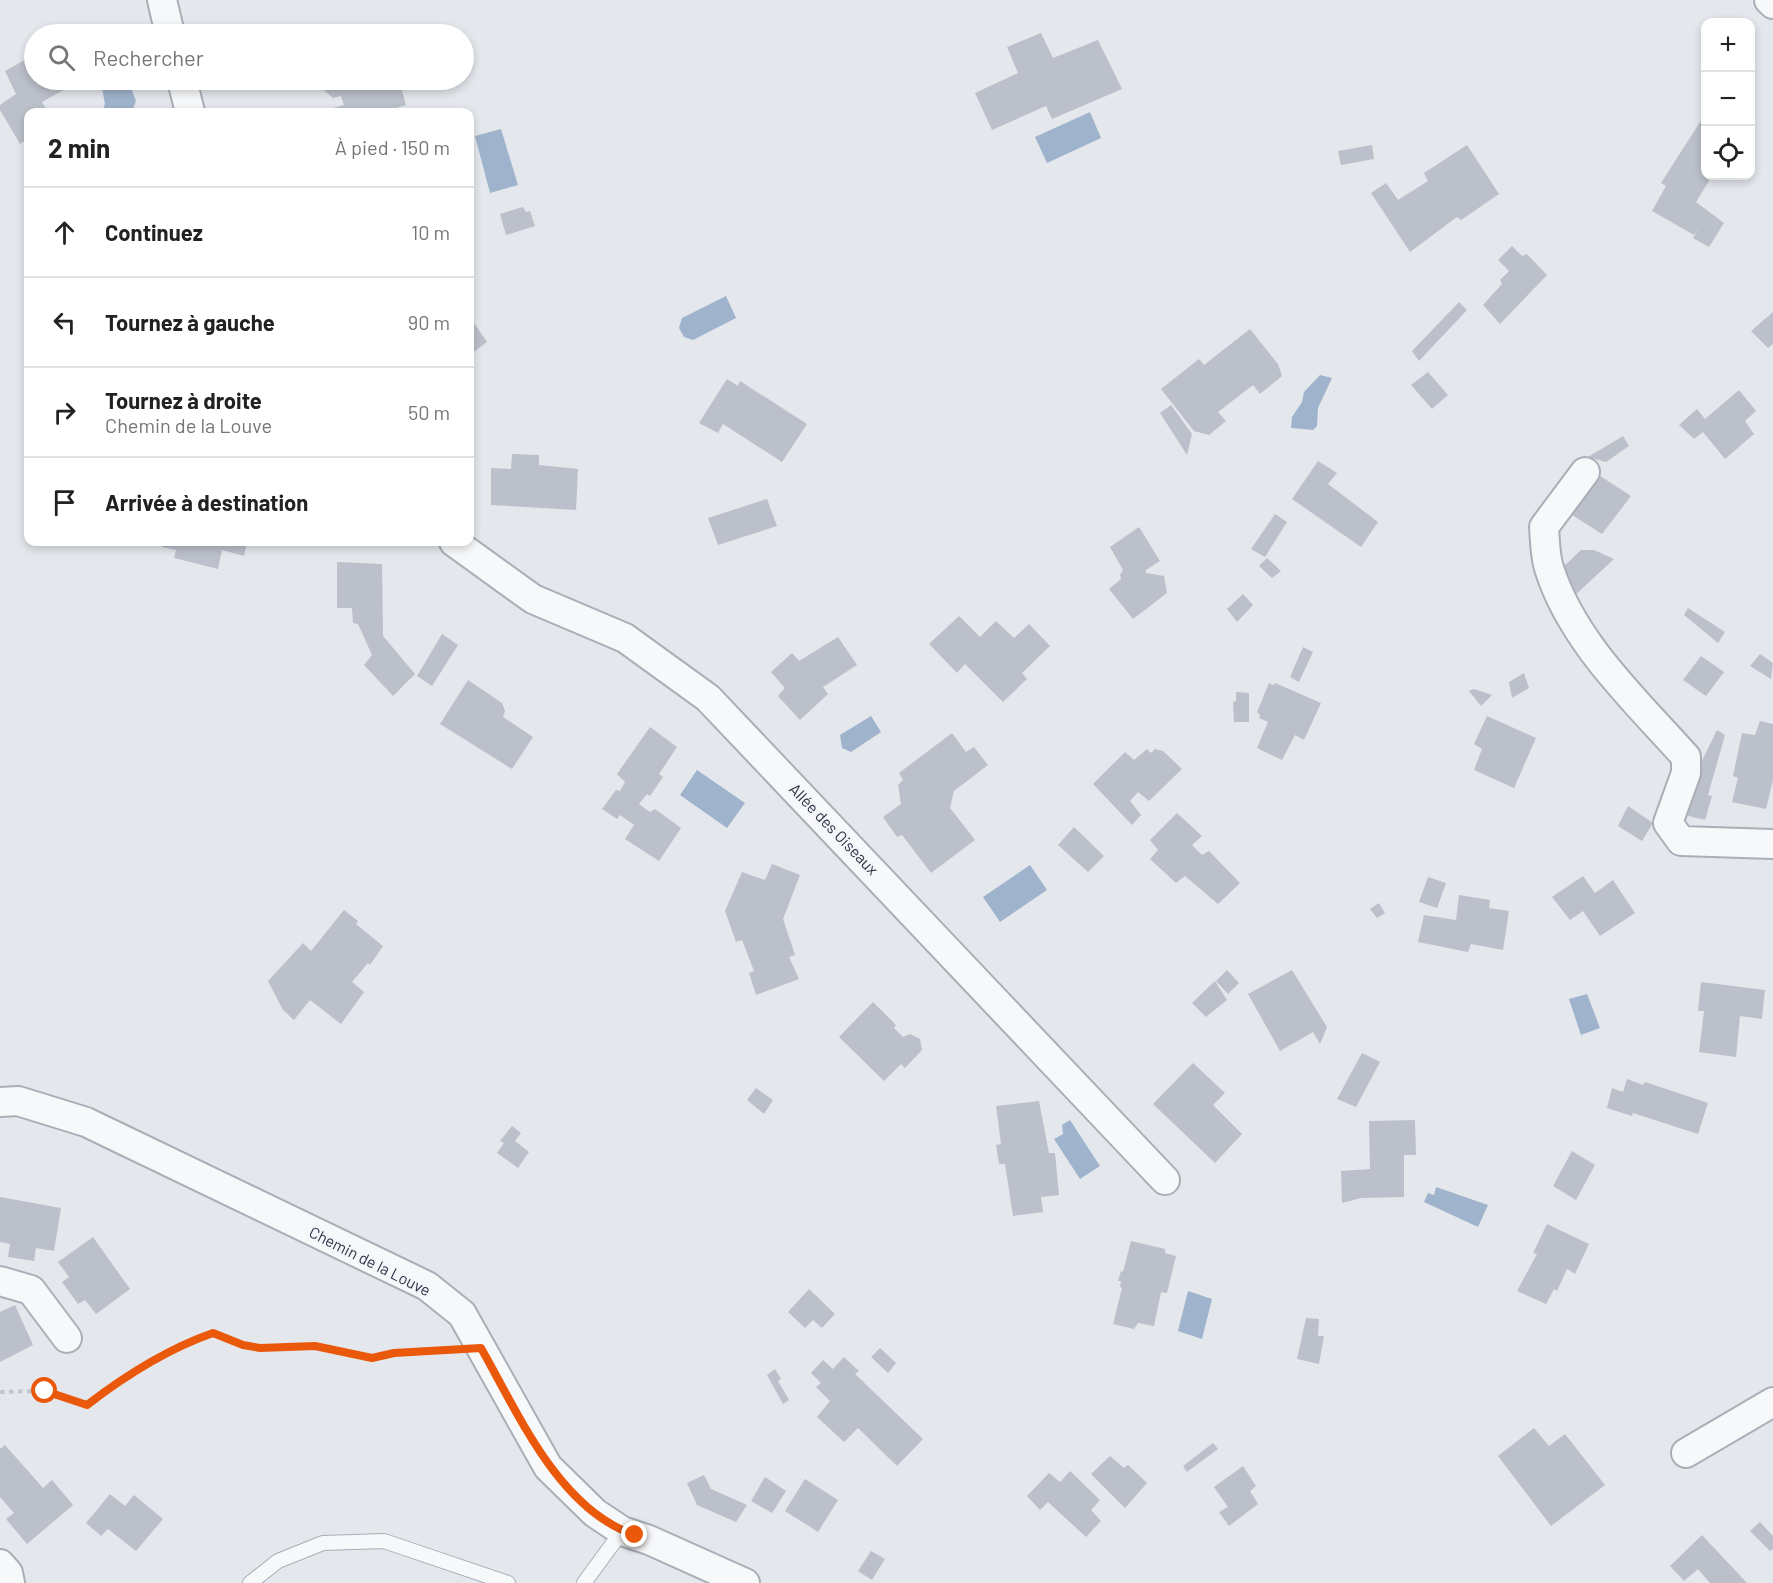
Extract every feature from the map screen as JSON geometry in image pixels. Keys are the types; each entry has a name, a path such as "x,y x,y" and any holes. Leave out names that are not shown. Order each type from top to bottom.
{"street":[{"path":"162,0 168,24"},
{"path":"1769,0 1773,4"},
{"path":"184,90 189,108"},
{"path":"1585,472 1555,509 1544,527 1549,568 1575,623 1595,651 1686,757 1686,773 1668,823 1682,841 1773,844"},
{"name":"Allée des Oiseaux","path":"460,546 533,599 625,638 708,698 1165,1180"},
{"name":"Chemin de la Louve","path":"0,1102 18,1101 86,1122 427,1286 462,1314 548,1467 595,1513 622,1531 648,1540 745,1583"},
{"path":"0,1281 31,1290 67,1338"},
{"path":"1686,1453 1773,1402"},
{"path":"0,1564 8,1573 10,1583"}],"lane":[{"path":"584,1583 622,1531"},
{"path":"250,1583 278,1561 323,1543 384,1541 508,1583"}],"path":[{"path":"0,1392 45,1391 87,1405 120,1380 182,1344 213,1333 243,1345 260,1348 315,1346 372,1358 394,1353 481,1348"}],"water":[{"path":"102,90 132,90 136,101 133,108 104,108"},
{"path":"1090,112 1101,138 1047,163 1035,137"},
{"path":"501,129 518,185 490,193 475,136"},
{"path":"726,296 736,318 693,340 684,337 679,328 682,318"},
{"path":"1320,375 1332,378 1318,408 1317,426 1313,430 1291,428 1292,417 1302,402 1304,392"},
{"path":"871,716 881,732 851,752 842,748 840,735"},
{"path":"697,770 745,803 727,828 680,795"},
{"path":"1030,865 1047,890 1000,922 983,897"},
{"path":"1587,994 1600,1028 1581,1035 1569,999"},
{"path":"1070,1120 1100,1166 1080,1179 1054,1139 1063,1134 1062,1125"},
{"path":"1436,1187 1488,1205 1478,1227 1424,1202 1428,1193 1434,1195"},
{"path":"1188,1291 1212,1299 1202,1339 1178,1331"}],"building":[{"path":"1041,33 1053,58 1098,40 1122,89 1052,119 1046,106 992,130 975,93 1018,73 1007,47"},
{"path":"24,61 24,90 64,90 42,102 46,108 24,108 24,141 20,144 0,110 0,105 16,94 5,71"},
{"path":"324,90 402,90 406,105 396,108 333,108 344,105 341,96 333,98"},
{"path":"1701,121 1701,180 1710,180 1696,202 1724,223 1709,247 1693,238 1699,228 1694,235 1652,211 1666,186 1661,183"},
{"path":"1372,145 1374,159 1341,165 1338,151"},
{"path":"1467,145 1499,194 1461,220 1457,217 1410,252 1371,193 1386,183 1398,200 1428,181 1424,173"},
{"path":"523,207 526,212 530,211 535,226 506,235 500,214"},
{"path":"1512,246 1522,256 1527,254 1547,275 1500,324 1483,305 1502,284 1500,280 1509,271 1498,260"},
{"path":"1459,302 1467,310 1419,361 1412,351"},
{"path":"1773,312 1773,344 1768,348 1751,331"},
{"path":"474,323 487,342 474,352"},
{"path":"1250,329 1278,364 1282,376 1260,394 1253,385 1218,412 1226,421 1209,435 1194,431 1161,389 1199,359 1204,365"},
{"path":"1428,372 1448,395 1432,409 1411,385"},
{"path":"727,379 738,386 740,381 807,424 782,462 723,424 718,433 699,423"},
{"path":"1739,390 1756,411 1745,421 1754,434 1725,459 1703,432 1694,439 1679,425 1697,409 1705,419"},
{"path":"1171,405 1192,434 1187,455 1160,413"},
{"path":"1623,436 1629,446 1606,462 1588,457"},
{"path":"512,454 539,455 539,465 578,469 576,510 491,505 491,468 511,469"},
{"path":"1318,461 1337,473 1328,484 1378,522 1361,547 1292,499"},
{"path":"1597,474 1631,496 1602,534 1566,511"},
{"path":"767,499 777,526 718,545 708,518"},
{"path":"1275,514 1287,522 1265,557 1251,549"},
{"path":"1139,527 1160,561 1146,570 1146,573 1164,576 1167,593 1133,619 1109,589 1121,579 1120,575 1123,570 1110,547"},
{"path":"246,546 244,556 222,550 218,569 174,558 176,550 162,547"},
{"path":"1581,550 1594,550 1614,559 1572,598 1562,568"},
{"path":"1267,558 1281,571 1272,578 1259,566"},
{"path":"337,562 382,564 383,636 415,674 393,696 364,665 372,655 358,624 353,623 352,608 337,608"},
{"path":"1243,594 1253,605 1237,622 1227,609"},
{"path":"1688,608 1725,632 1718,643 1684,615"},
{"path":"959,616 980,637 996,621 1014,638 1029,624 1050,646 1022,673 1027,679 1003,702 965,664 957,673 929,644"},
{"path":"442,634 458,645 432,686 417,676"},
{"path":"838,637 857,665 823,687 828,694 800,720 778,696 785,688 771,672 792,653 799,661"},
{"path":"1303,647 1313,652 1299,682 1290,677"},
{"path":"1760,654 1773,663 1771,679 1750,666"},
{"path":"1701,656 1724,672 1706,696 1683,680"},
{"path":"1524,673 1529,688 1512,698 1509,682"},
{"path":"468,680 502,703 505,711 503,717 533,737 512,769 440,724"},
{"path":"1269,683 1273,685 1275,683 1321,703 1304,740 1295,735 1282,760 1257,748 1268,722 1259,718 1260,715 1257,712"},
{"path":"1474,689 1492,695 1481,706 1469,691"},
{"path":"1236,692 1249,693 1249,722 1234,722 1233,702 1236,701"},
{"path":"1487,716 1536,738 1514,788 1474,770 1482,749 1474,744"},
{"path":"1760,721 1773,724 1773,780 1766,809 1732,802 1738,778 1733,776 1742,733 1755,735"},
{"path":"650,727 677,747 659,774 663,777 650,796 647,794 639,804 650,812 655,809 681,828 659,861 625,839 634,825 620,815 617,819 602,809 616,790 620,791 625,782 617,774"},
{"path":"1717,730 1725,735 1708,795 1712,796 1705,820 1688,816 1694,777"},
{"path":"952,733 966,752 974,747 988,765 954,791 950,808 975,840 931,873 902,835 897,837 883,817 901,804 898,785 903,780 899,773"},
{"path":"1147,749 1151,753 1155,749 1163,751 1182,769 1149,801 1138,792 1130,801 1141,815 1132,825 1093,784 1125,752 1134,760"},
{"path":"1628,806 1653,823 1642,841 1618,826"},
{"path":"1177,813 1202,836 1192,845 1202,855 1209,851 1240,883 1218,904 1185,876 1176,883 1150,859 1158,850 1150,840"},
{"path":"1074,827 1104,856 1088,872 1058,845"},
{"path":"772,864 800,875 783,919 795,955 789,957 799,979 756,995 749,973 754,971 742,940 736,942 725,911 742,872 765,880"},
{"path":"1583,876 1595,893 1613,880 1635,913 1600,936 1583,911 1570,920 1552,897"},
{"path":"1428,877 1446,883 1437,908 1419,902"},
{"path":"1459,895 1490,900 1489,908 1509,911 1503,950 1471,944 1468,952 1418,942 1424,915 1456,920"},
{"path":"1379,903 1385,913 1377,918 1370,909"},
{"path":"344,910 358,921 356,924 383,946 370,965 368,963 352,982 364,992 341,1024 310,1000 294,1020 283,1010 268,981 303,943 311,951"},
{"path":"1227,970 1239,983 1228,994 1216,981"},
{"path":"1292,970 1327,1027 1320,1044 1313,1032 1280,1051 1248,994"},
{"path":"1215,981 1227,1000 1206,1017 1192,1003"},
{"path":"1701,982 1765,990 1762,1019 1740,1016 1736,1057 1699,1052 1704,1011 1698,1011"},
{"path":"873,1002 896,1025 894,1028 903,1037 910,1034 920,1039 922,1050 905,1068 901,1064 884,1081 839,1037"},
{"path":"1362,1053 1380,1062 1356,1107 1337,1099"},
{"path":"1193,1063 1225,1093 1213,1105 1242,1134 1215,1163 1153,1104"},
{"path":"1627,1079 1643,1085 1645,1082 1708,1103 1698,1134 1633,1113 1632,1116 1607,1108 1612,1088 1623,1092"},
{"path":"756,1088 773,1100 764,1114 747,1100"},
{"path":"1039,1101 1049,1153 1055,1153 1059,1195 1041,1197 1043,1212 1013,1216 1005,1164 999,1164 996,1145 1001,1144 996,1106"},
{"path":"1415,1120 1416,1155 1404,1155 1404,1197 1361,1198 1342,1203 1341,1171 1370,1169 1369,1121"},
{"path":"512,1126 521,1133 515,1141 529,1152 518,1168 497,1153 504,1143 500,1141"},
{"path":"1572,1151 1595,1165 1576,1200 1553,1186"},
{"path":"0,1197 61,1208 54,1251 36,1248 34,1261 8,1257 10,1244 0,1242"},
{"path":"1547,1224 1589,1244 1575,1274 1567,1269 1557,1291 1554,1289 1546,1304 1517,1291 1537,1254 1533,1253"},
{"path":"93,1237 130,1289 96,1314 85,1300 78,1304 62,1282 69,1277 58,1262"},
{"path":"1131,1241 1165,1249 1165,1253 1176,1256 1167,1293 1161,1292 1154,1326 1138,1323 1134,1329 1113,1324 1122,1288 1120,1287 1121,1281 1118,1281 1121,1271 1123,1272"},
{"path":"809,1289 835,1314 822,1328 813,1320 805,1328 788,1312"},
{"path":"15,1305 33,1345 0,1362 0,1312"},
{"path":"1306,1318 1319,1319 1318,1336 1324,1336 1319,1364 1297,1359"},
{"path":"880,1348 896,1363 888,1373 871,1357"},
{"path":"844,1357 859,1371 855,1374 923,1439 897,1466 858,1428 844,1442 817,1417 830,1401 816,1387 821,1383 811,1373 823,1360 833,1369"},
{"path":"775,1369 781,1379 778,1381 789,1400 783,1404 767,1375"},
{"path":"1534,1428 1549,1446 1565,1434 1605,1485 1551,1526 1498,1456"},
{"path":"1213,1443 1218,1449 1187,1472 1183,1466"},
{"path":"5,1445 43,1488 52,1480 73,1505 27,1544 6,1519 14,1513 0,1497 0,1449"},
{"path":"1110,1456 1124,1468 1128,1465 1147,1483 1125,1508 1091,1474"},
{"path":"1243,1466 1256,1486 1250,1491 1258,1504 1229,1526 1219,1512 1228,1507 1214,1487"},
{"path":"1070,1471 1100,1500 1091,1510 1101,1521 1086,1537 1048,1502 1040,1510 1027,1496 1049,1473 1060,1482"},
{"path":"704,1475 711,1489 747,1505 736,1522 697,1505 687,1483"},
{"path":"765,1477 786,1491 772,1513 751,1501"},
{"path":"805,1479 838,1500 818,1532 785,1511"},
{"path":"110,1494 125,1506 134,1495 163,1519 136,1551 108,1529 101,1536 86,1523"},
{"path":"1760,1522 1773,1536 1773,1549 1770,1551 1750,1531"},
{"path":"1702,1535 1747,1583 1710,1583 1698,1569 1684,1581 1670,1566"},
{"path":"871,1551 885,1559 872,1580 858,1571"}],"route":[{"path":"45,1391 87,1405 120,1380 182,1344 213,1333 243,1345 260,1348 315,1346 372,1358 394,1353 481,1348 548,1467 595,1513 622,1531 635,1535"}]}
